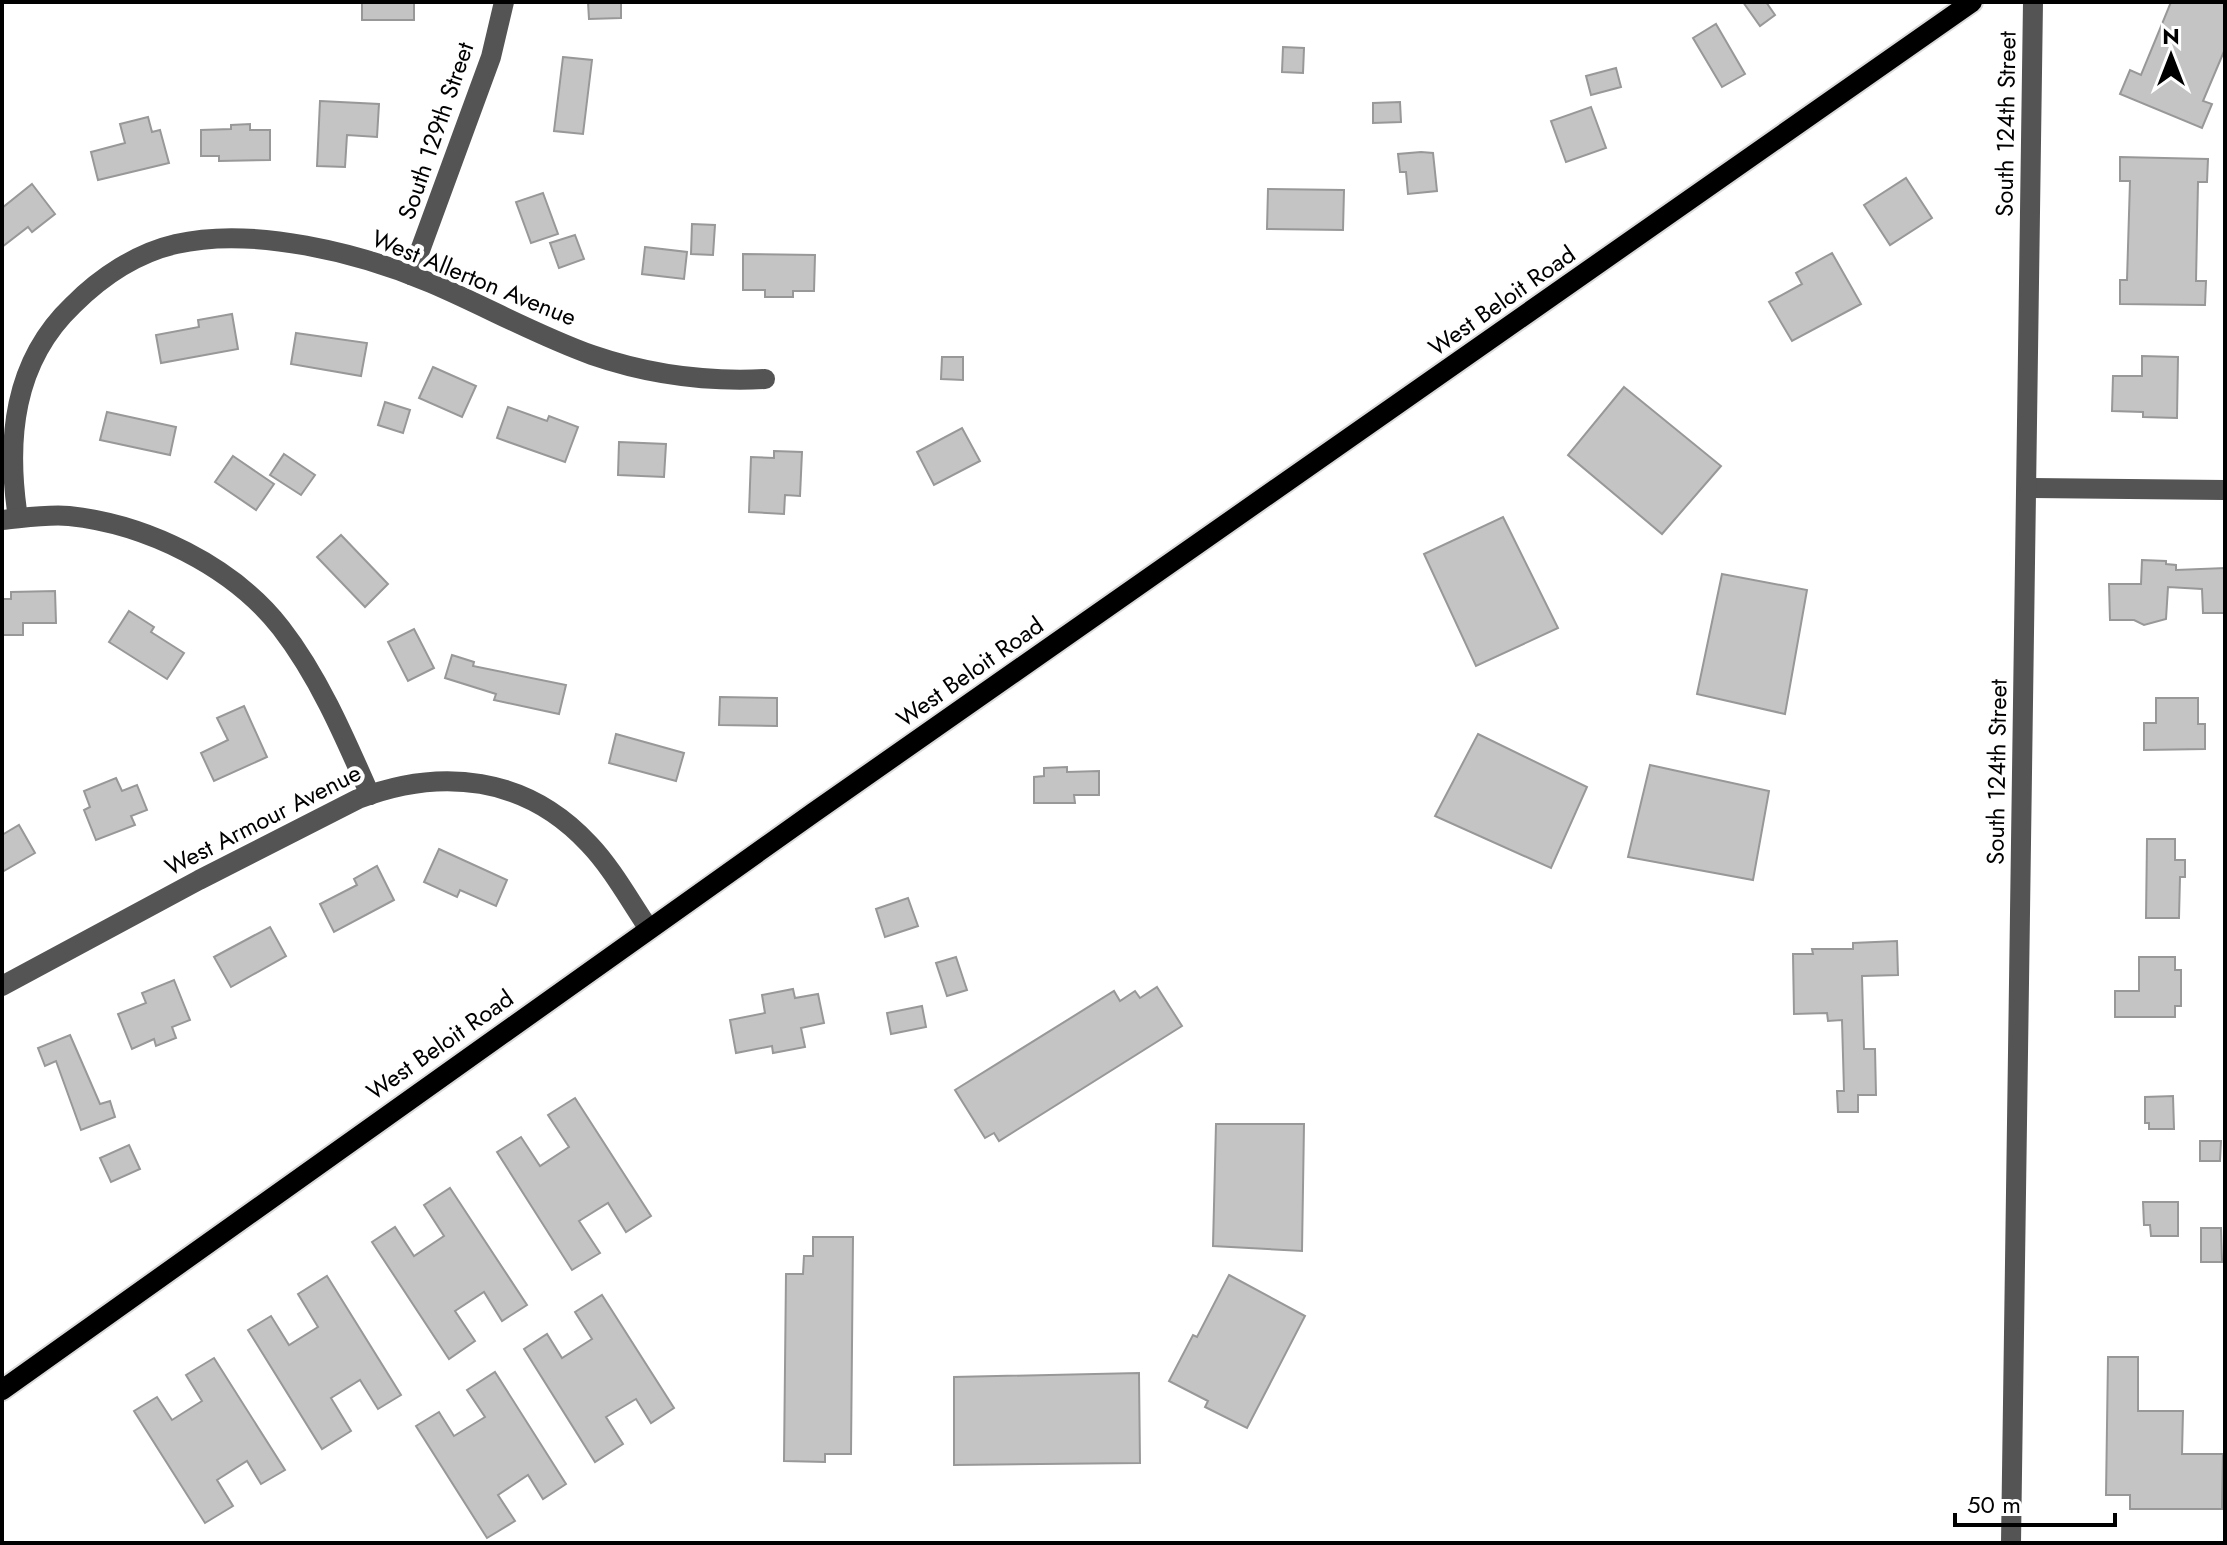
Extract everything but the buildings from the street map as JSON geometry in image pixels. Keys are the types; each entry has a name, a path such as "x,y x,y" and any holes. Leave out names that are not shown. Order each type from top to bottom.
{"main road":[{"name":"West Beloit Road","path":"2,1390 649,929 1972,2"}],"street":[{"name":"South 129th Street","path":"411,275 491,57 504,2"},
{"name":"South 124th Street","path":"2011,1543 2033,2"},
{"name":"West Allerton Avenue","path":"10,519 12,443 23,380 45,338 63,314 105,277 164,248 219,240 318,249 411,275 591,354 642,369 690,377 765,379"},
{"path":"2027,488 2225,490"},
{"path":"10,519 69,516 123,526 166,543 231,581 268,613 296,649 370,795"},
{"name":"West Armour Avenue","path":"2,986 199,880 370,795 435,779 475,782 526,798 550,810 592,847 649,929"}]}
